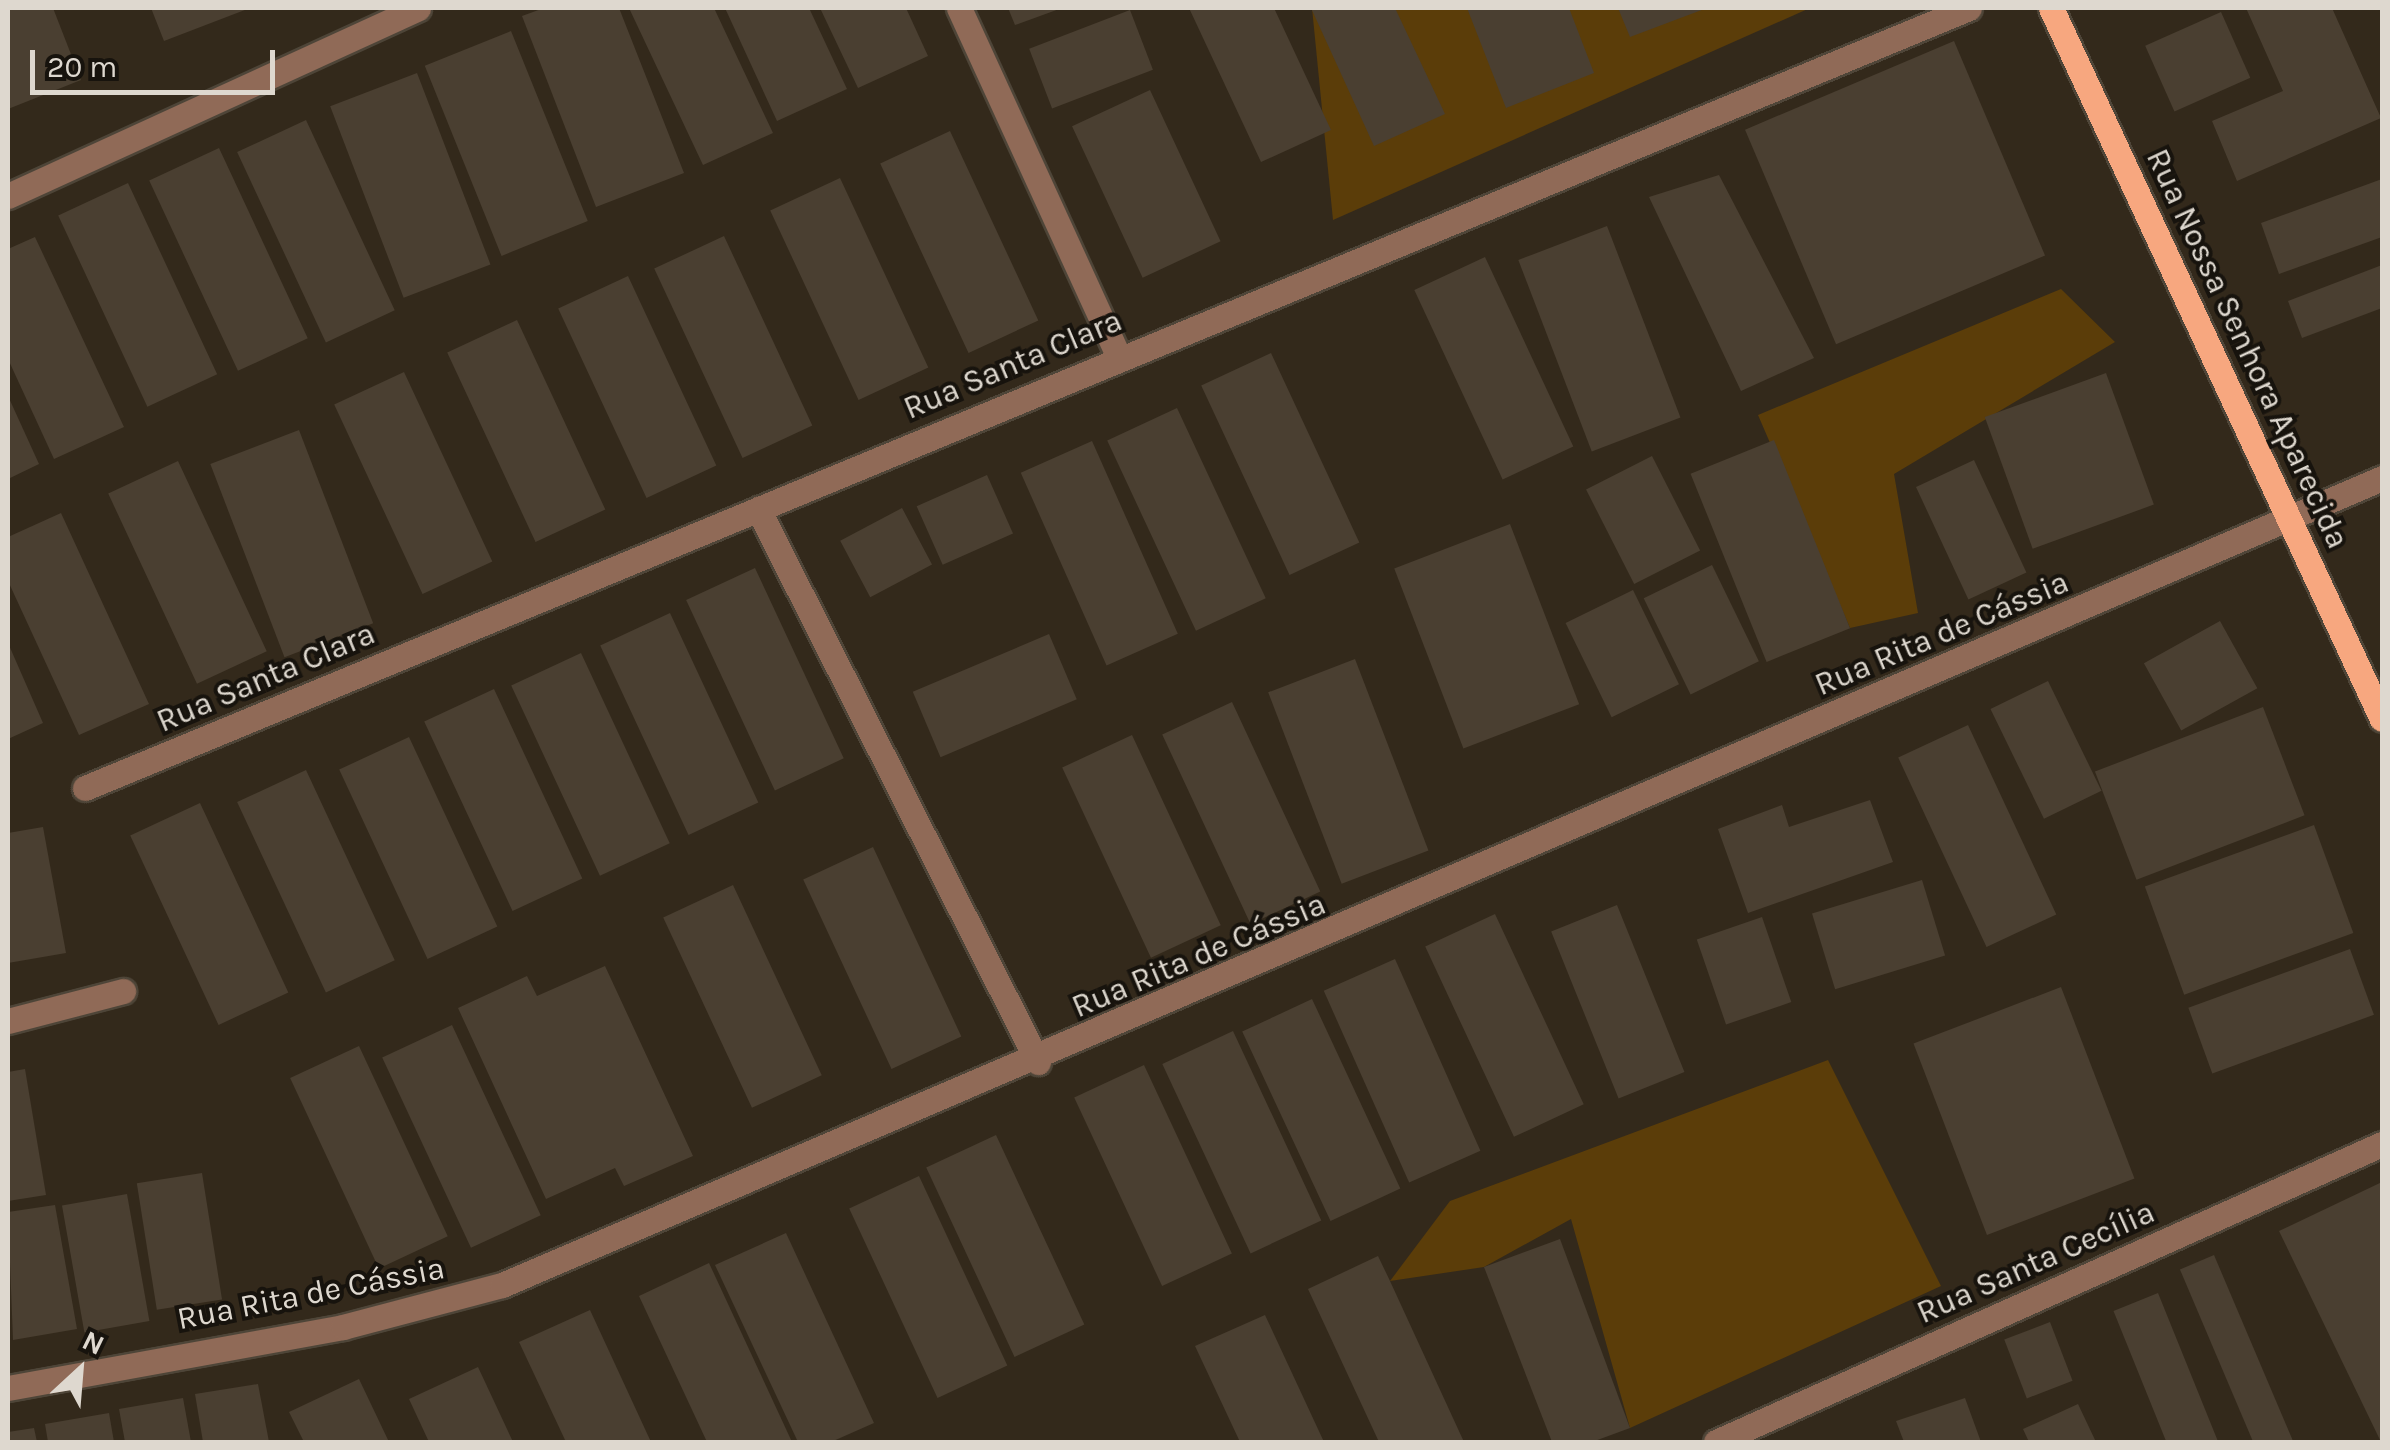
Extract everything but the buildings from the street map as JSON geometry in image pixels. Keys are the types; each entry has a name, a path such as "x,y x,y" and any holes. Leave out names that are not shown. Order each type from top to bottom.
{"main road":[{"name":"Rua Nossa Senhora Aparecida","path":"2052,8 2382,719"}],"street":[{"path":"8,196 418,8"},
{"path":"959,8 1118,356"},
{"name":"Rua Santa Clara","path":"85,788 1118,356 1969,8"},
{"name":"Rua Rita de Cássia","path":"8,1388 343,1327 486,1290 1038,1062 2382,478"},
{"path":"758,509 1038,1062"},
{"path":"8,1020 123,991"},
{"name":"Rua Santa Cecília","path":"1716,1442 2382,1144"}],"shaded area":[{"path":"1312,8 1810,8 1333,220"},
{"path":"2061,289 2115,342 1894,474 1918,613 1850,628 1758,415"},
{"path":"1828,1060 1941,1286 1630,1428 1571,1219 1484,1267 1390,1281 1450,1201"}]}
